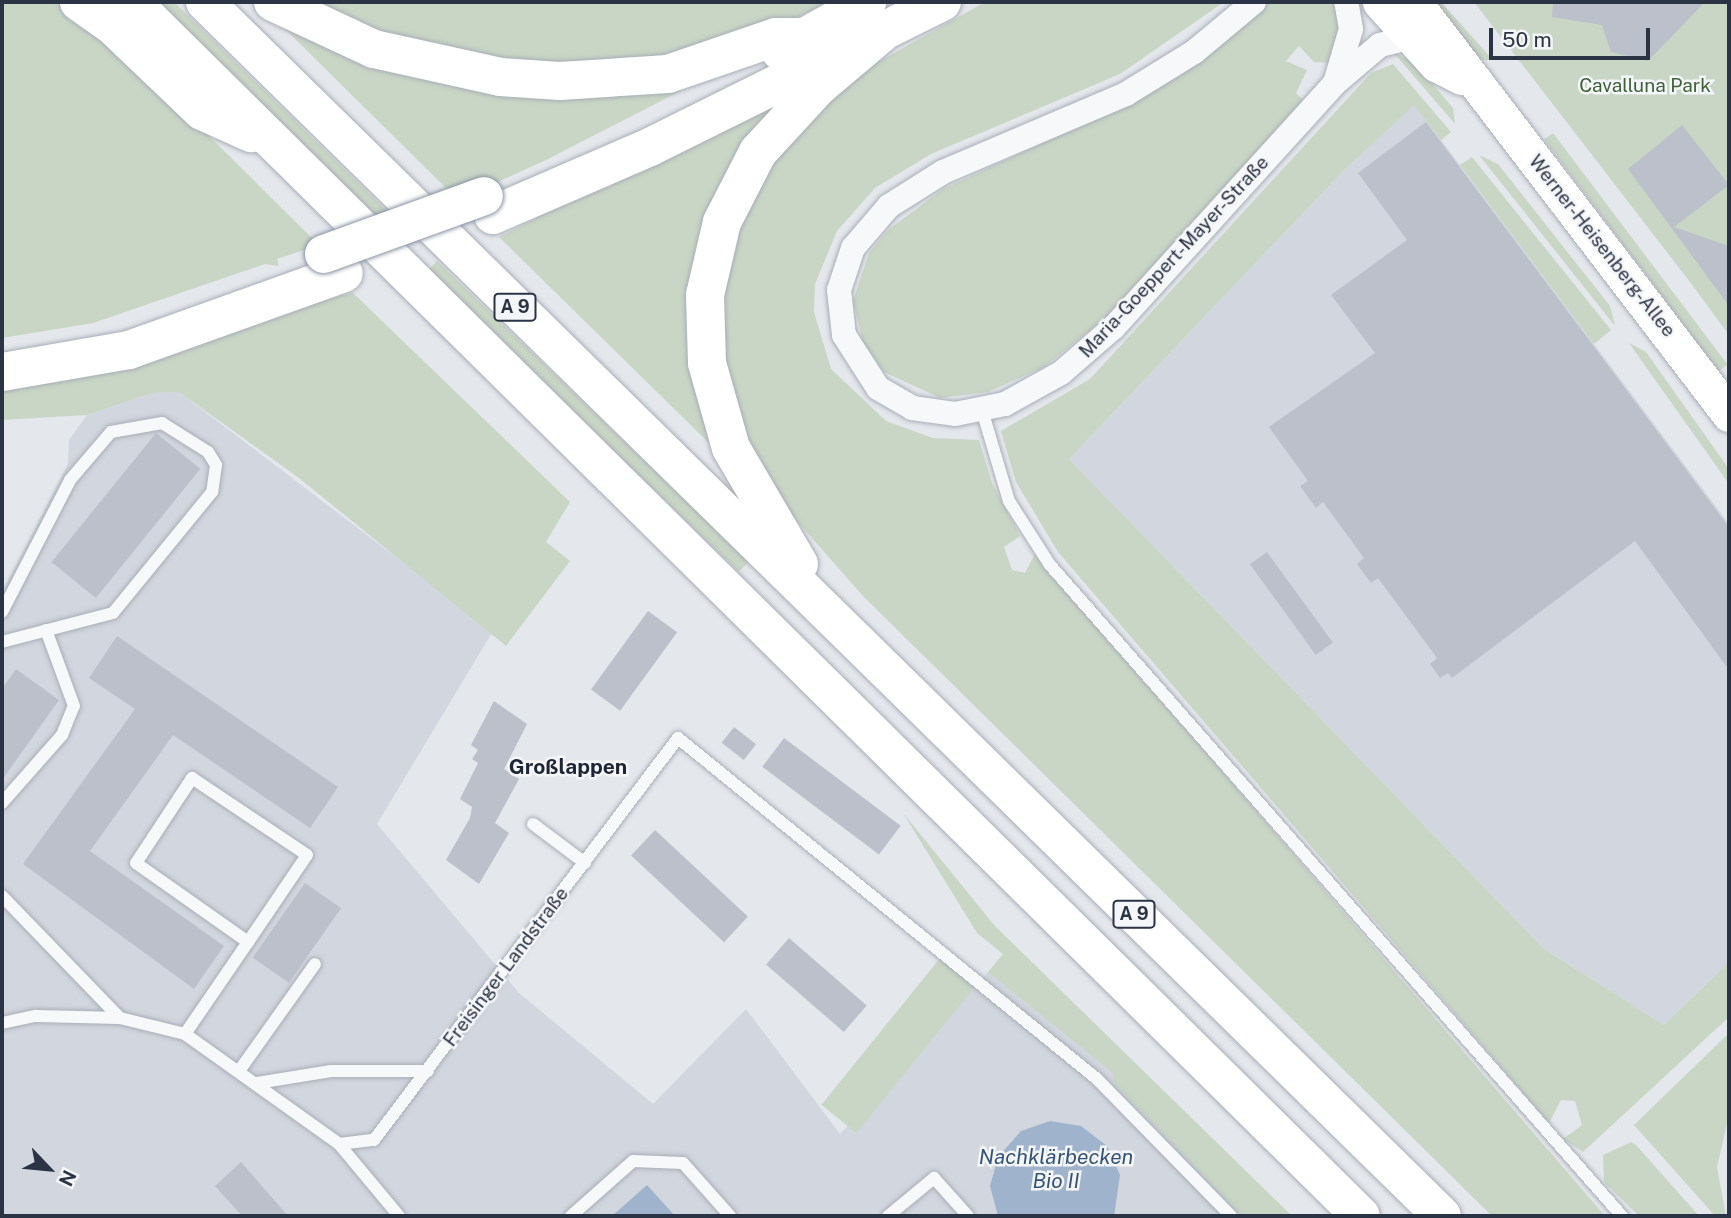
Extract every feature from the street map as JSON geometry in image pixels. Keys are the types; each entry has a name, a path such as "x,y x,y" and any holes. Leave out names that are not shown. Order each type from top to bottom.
{"highway":[{"path":"79,2 111,24 202,111 273,142"},
{"name":"A 9","path":"132,2 1361,1216"},
{"name":"A 9","path":"205,2 1442,1216"},
{"path":"273,2 374,49 437,66 548,80 668,74 776,37 803,37"},
{"path":"488,206 613,144 803,37 942,2"},
{"path":"827,611 731,448 707,363 705,295 722,222 758,152 818,87 874,17"},
{"path":"2,372 129,349 334,264 488,206 874,17"},
{"path":"2,350 84,339 334,264"}],"street":[{"name":"Maria-Goeppert-Mayer-Straße","path":"1254,2 1194,52 1126,94 913,190 889,206 853,248 839,313 863,372 912,408 982,411 1035,389 1085,354 1334,84 1380,45 1412,37"},
{"name":"Maria-Goeppert-Mayer-Straße","path":"1334,84 1351,29 1346,2"},
{"name":"Werner-Heisenberg-Allee","path":"1380,2 1436,64 1471,82"},
{"name":"Werner-Heisenberg-Allee","path":"1414,2 1453,46 1471,82 1729,414"}],"lane":[{"path":"982,411 1009,501 1050,565 1622,1216"},
{"path":"2,612 70,480 111,432 162,423 208,452 216,466 212,492 113,613 2,642"},
{"path":"2,803 62,735 74,706 46,631"},
{"name":"Freisinger Landstraße","path":"339,1144 374,1140 678,738 1097,1079 1231,1216"},
{"path":"185,1034 248,942 307,855 192,779 136,863 248,942"},
{"path":"533,824 585,863"},
{"path":"2,895 120,1018"},
{"path":"239,1071 315,964"},
{"path":"2,1023 36,1016 120,1018 185,1034 339,1144 399,1216"},
{"path":"257,1083 331,1071 428,1071"},
{"path":"571,1216 634,1161 683,1163 730,1216"},
{"path":"888,1216 934,1178 968,1216"}],"shaded area":[{"path":"1414,104 1729,524 1729,962 1664,1025 1544,949 1069,459 1343,171"},
{"path":"179,392 493,631 377,824 519,993 653,1104 746,1009 840,1134 1004,955 1267,1216 2,1216 2,592 68,464 69,440 87,415 152,393"}],"green space":[{"path":"2,2 56,2 111,39 319,245 277,259 279,266 265,264 93,323 2,338"},
{"path":"159,2 174,2 392,216 379,221"},
{"path":"289,2 829,2 787,22 623,69 437,56"},
{"path":"985,2 1224,2 1120,74 931,154 875,188 837,231 815,284 814,312 831,369 886,421 933,438 979,440 992,483 1020,536 1004,547 1012,570 1025,573 1035,554 1605,1216 1492,1216 863,596 766,486 725,395 720,273 766,159 855,75"},
{"path":"1270,2 1337,2 1342,22 1335,63 1314,62 1299,46 1286,61 1307,70 1296,93 1304,101 1106,317 1044,367 988,392 940,398 884,372 863,342 853,301 869,253 888,230 943,189 1149,94"},
{"path":"1431,2 1441,2 1493,60 1481,60"},
{"name":"Cavalluna Park","path":"1474,2 1729,2 1729,335 1690,282"},
{"path":"280,24 423,72 737,62 544,161 493,184 489,177 451,193"},
{"path":"1393,52 1414,62 1453,108 1455,124"},
{"path":"1393,64 1451,132 1441,140 1414,105 1343,171 1069,459 1544,949 1664,1025 1729,962 1729,1017 1583,1152 1563,1139 1582,1125 1575,1101 1561,1100 1549,1123 1058,552 1016,482 1001,431 1090,379 1371,73"},
{"path":"794,78 725,182 712,446 499,237 536,219 533,211"},
{"path":"1553,133 1728,365 1719,371 1544,140"},
{"path":"1479,155 1498,164 1610,306 1615,326"},
{"path":"1472,157 1611,330 1594,344 1460,165"},
{"path":"437,261 748,562 739,572 427,271"},
{"path":"353,293 570,502 546,542 570,561 506,646 299,478 179,392 152,393 87,415 2,420 2,377"},
{"path":"1629,343 1646,352 1729,469 1729,484"},
{"path":"903,813 995,926 1292,1216 1243,1216 1114,1083 1113,1073 988,972 1003,954 977,933"},
{"path":"941,957 976,985 856,1133 821,1105"},
{"path":"1729,1033 1729,1115 1717,1167 1726,1216 1715,1216 1634,1125"},
{"path":"1631,1142 1699,1216 1639,1216 1604,1182 1603,1155"}],"water":[{"name":"Nachklärbecken Bio II","path":"1050,1121 1081,1126 1107,1146 1120,1175 1114,1216 998,1216 990,1186 998,1157 1021,1131"},
{"path":"647,1185 675,1216 612,1216"}],"building":[{"path":"1553,2 1705,2 1648,61 1611,52 1602,25 1552,17"},
{"path":"1426,122 1729,527 1729,670 1635,541 1452,678 1448,673 1440,678 1430,664 1437,658 1378,578 1371,583 1357,564 1364,558 1323,502 1316,508 1300,486 1308,481 1269,427 1375,353 1331,295 1407,240 1358,173"},
{"path":"1682,125 1729,185 1674,227 1729,246 1729,306 1628,169"},
{"path":"156,433 200,469 96,598 52,562"},
{"path":"1267,552 1333,643 1316,655 1250,564"},
{"path":"648,611 677,632 620,711 591,689"},
{"path":"117,636 338,787 310,828 173,735 90,851 224,946 194,989 23,864 135,709 89,678"},
{"path":"16,669 59,700 2,780 2,689"},
{"path":"494,701 527,724 504,769 519,779 495,823 509,833 479,884 446,860 470,818 472,807 460,799 478,763 472,759 478,750 471,745"},
{"path":"734,727 756,744 744,760 722,743"},
{"path":"784,738 901,826 879,855 762,767"},
{"path":"655,830 748,917 724,942 631,856"},
{"path":"305,883 341,908 289,983 253,958"},
{"path":"789,938 867,1006 844,1032 766,964"},
{"path":"241,1162 288,1216 242,1216 215,1186"}],"district":[{"name":"Großlappen","path":"568,767"}]}
